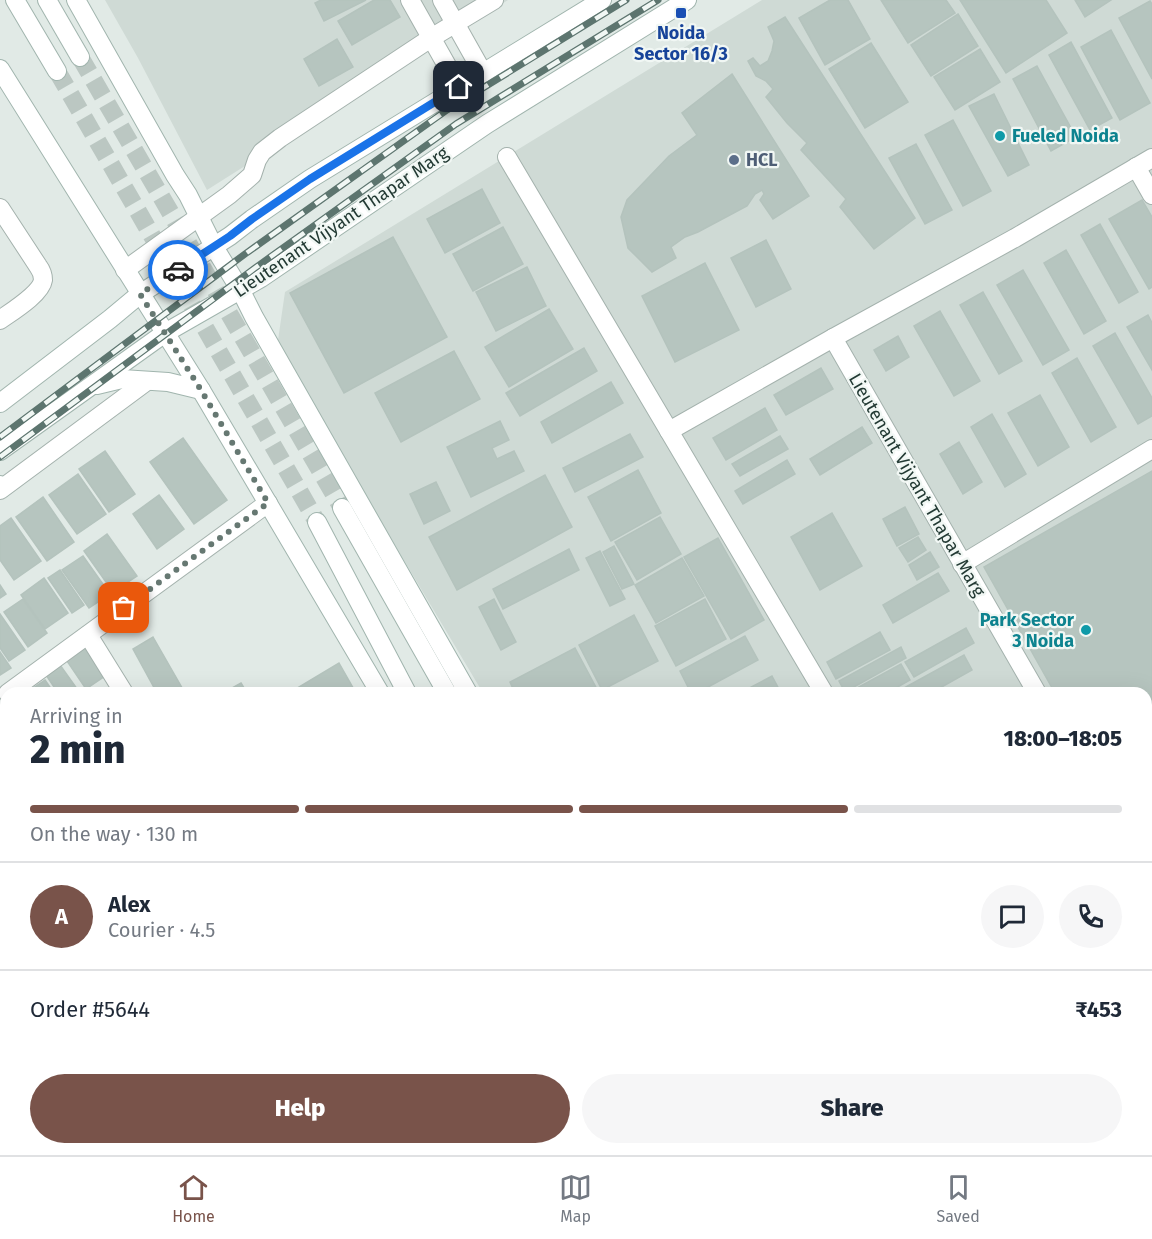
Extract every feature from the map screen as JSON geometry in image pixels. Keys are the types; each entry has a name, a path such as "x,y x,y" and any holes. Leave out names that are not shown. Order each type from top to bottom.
{"street":[{"path":"15,0 57,71"},
{"path":"47,0 80,57"},
{"path":"76,0 465,687"},
{"path":"410,0 459,87"},
{"path":"441,0 483,73"},
{"path":"125,270 229,195 252,175 262,152 280,138 431,38 494,0"},
{"path":"0,403 140,294 214,247 310,179 602,0"},
{"name":"Lieutenant Vijyant Thapar Marg","path":"0,451 165,333 241,291 487,124 687,0"},
{"path":"0,69 201,390 376,687"},
{"path":"507,157 820,687"},
{"path":"669,431 1015,238 1152,158"},
{"path":"1136,167 1152,195"},
{"path":"0,208 42,273 43,281 38,291 0,320"},
{"name":"Lieutenant Vijyant Thapar Marg","path":"833,338 1034,687"},
{"path":"87,388 122,379 168,382 201,390"},
{"path":"1,488 147,381"},
{"path":"962,564 1152,449"},
{"path":"16,687 268,503"},
{"path":"342,508 444,687"},
{"path":"317,522 404,687"},
{"path":"88,634 120,687"}],"shaded area":[{"path":"105,0 508,0 207,190"},
{"path":"762,0 1152,0 1152,687 479,687 277,347 285,292"}],"building":[{"path":"321,0 366,0 324,21 315,3"},
{"path":"374,0 390,0 400,17 352,45 338,21"},
{"path":"830,0 848,0 870,39 825,65 799,18"},
{"path":"881,0 946,0 955,13 908,43"},
{"path":"960,0 1046,0 1067,33 1006,73"},
{"path":"1075,0 1111,0 1085,17"},
{"path":"1150,1 1152,4 1152,79 1119,18"},
{"path":"958,14 978,46 931,76 911,45"},
{"path":"785,17 915,218 874,249 840,207 846,199 801,150 807,143 766,97 773,89 766,81 756,76 748,61 753,58 760,66 768,61 774,41 768,27"},
{"path":"1111,30 1150,103 1120,120 1081,47"},
{"path":"337,39 353,67 319,86 304,59"},
{"path":"1071,42 1112,118 1090,130 1049,55"},
{"path":"871,43 908,102 865,128 829,69"},
{"path":"980,49 1000,82 955,110 934,77"},
{"path":"1037,66 1076,137 1051,151 1013,79"},
{"path":"732,74 809,196 773,219 760,200 764,194 762,190 755,194 747,206 685,237 671,247 676,258 652,272 628,248 621,217 627,200 669,156 697,135 682,113"},
{"name":"Fueled Noida","path":"994,94 1029,165 1008,176 969,106"},
{"path":"953,120 991,191 963,206 925,135"},
{"path":"916,144 952,210 925,224 889,158"},
{"path":"482,189 500,223 445,253 427,219"},
{"path":"1142,200 1152,217 1152,287 1149,289 1109,219"},
{"path":"1100,224 1138,292 1119,303 1081,235"},
{"path":"503,227 523,264 473,291 453,254"},
{"path":"393,237 447,337 344,393 290,293"},
{"path":"766,240 791,289 756,307 731,258"},
{"path":"1066,250 1106,321 1084,334 1044,263"},
{"path":"705,263 739,330 675,362 642,296"},
{"path":"527,267 546,306 496,331 476,292"},
{"path":"1023,270 1069,350 1043,365 997,285"},
{"path":"983,292 1022,361 999,374 960,305"},
{"path":"549,309 573,349 509,387 485,347"},
{"path":"940,311 980,381 954,396 914,326"},
{"path":"1148,315 1152,323 1152,370 1127,327"},
{"path":"1115,333 1152,398 1152,416 1138,424 1093,346"},
{"path":"898,336 909,357 886,371 874,350"},
{"path":"584,348 597,371 520,416 506,393"},
{"path":"454,351 480,399 401,442 375,393"},
{"path":"1077,358 1116,427 1091,442 1052,373"},
{"path":"821,368 833,389 786,415 774,395"},
{"path":"611,382 623,403 552,443 541,422"},
{"path":"1040,395 1069,447 1038,466 1008,413"},
{"path":"765,408 777,430 726,460 713,438"},
{"path":"992,414 1026,474 1005,487 971,427"},
{"path":"500,421 509,440 492,448 497,459 514,451 524,471 471,497 447,447"},
{"path":"862,427 872,443 820,475 810,459"},
{"path":"630,434 643,457 575,492 563,468"},
{"path":"780,436 788,449 740,476 732,464"},
{"path":"183,438 227,500 194,524 150,462"},
{"path":"959,442 982,482 963,494 940,454"},
{"path":"105,451 135,494 109,512 79,469"},
{"path":"787,460 795,474 743,504 735,491"},
{"path":"638,470 661,513 611,541 588,497"},
{"name":"Park Sector 3 Noida","path":"1152,471 1152,687 1052,687 984,567"},
{"path":"78,474 106,514 77,534 49,495"},
{"path":"545,475 572,527 457,590 429,537"},
{"path":"436,482 450,511 424,524 410,494"},
{"path":"159,495 184,529 157,549 133,514"},
{"path":"43,497 74,542 47,561 16,517"},
{"path":"905,507 919,534 897,546 883,519"},
{"path":"832,513 862,566 820,590 791,537"},
{"path":"660,517 681,554 637,580 615,542"},
{"path":"11,518 41,561 14,580 0,560 0,526"},
{"path":"107,534 137,576 113,592 84,551"},
{"path":"918,537 926,550 908,562 899,548"},
{"path":"718,538 764,620 731,639 684,557"},
{"path":"614,546 634,584 622,589 603,552"},
{"path":"569,549 579,570 503,609 493,589"},
{"path":"600,551 625,599 610,606 586,558"},
{"path":"930,552 939,567 917,580 909,565"},
{"path":"83,556 110,594 89,608 62,570"},
{"path":"682,558 704,596 656,623 635,585"},
{"path":"60,570 84,605 72,613 48,578"},
{"path":"938,573 949,591 893,623 883,605"},
{"path":"44,578 68,613 45,629 21,595"},
{"path":"0,585 6,594 0,598"},
{"path":"23,599 47,633 28,647 4,612"},
{"path":"494,599 516,642 501,650 479,607"},
{"path":"705,599 726,639 676,666 655,626"},
{"path":"0,614 25,650 9,661 0,648"},
{"path":"634,615 658,661 608,687 600,687 579,645"},
{"path":"966,628 974,643 914,677 905,662"},
{"path":"880,632 890,650 836,679 827,662"},
{"path":"745,636 758,660 708,687 688,687 680,671"},
{"path":"153,637 182,687 154,687 133,649"},
{"path":"901,647 906,658 854,687 842,687 839,681"},
{"path":"85,648 105,676 89,687 85,687 67,661"},
{"path":"575,648 596,687 512,687 510,682"},
{"path":"0,652 11,668 0,675"},
{"path":"964,655 972,670 942,687 906,687"},
{"path":"339,663 353,687 299,687"},
{"path":"901,664 910,680 898,687 859,687"},
{"path":"60,665 76,687 54,687 46,675"},
{"path":"772,676 778,687 751,687"},
{"path":"45,680 50,687 35,687"}],"tunnel":[{"path":"80,57 342,508"},
{"path":"57,71 317,522"}],"railway":[{"path":"0,437 245,254 447,110 626,0"},
{"path":"0,457 255,268 456,124 658,0"}],"way so far":[{"path":"124,608 268,503 201,390 140,294 178,270"}],"place":[{"name":"Noida Sector 16/3","path":"681,13"},
{"name":"Fueled Noida","path":"1000,136"},
{"name":"HCL","path":"734,160"},
{"name":"Park Sector 3 Noida","path":"1086,630"}],"route":[{"path":"178,270 310,179 459,87"}]}
